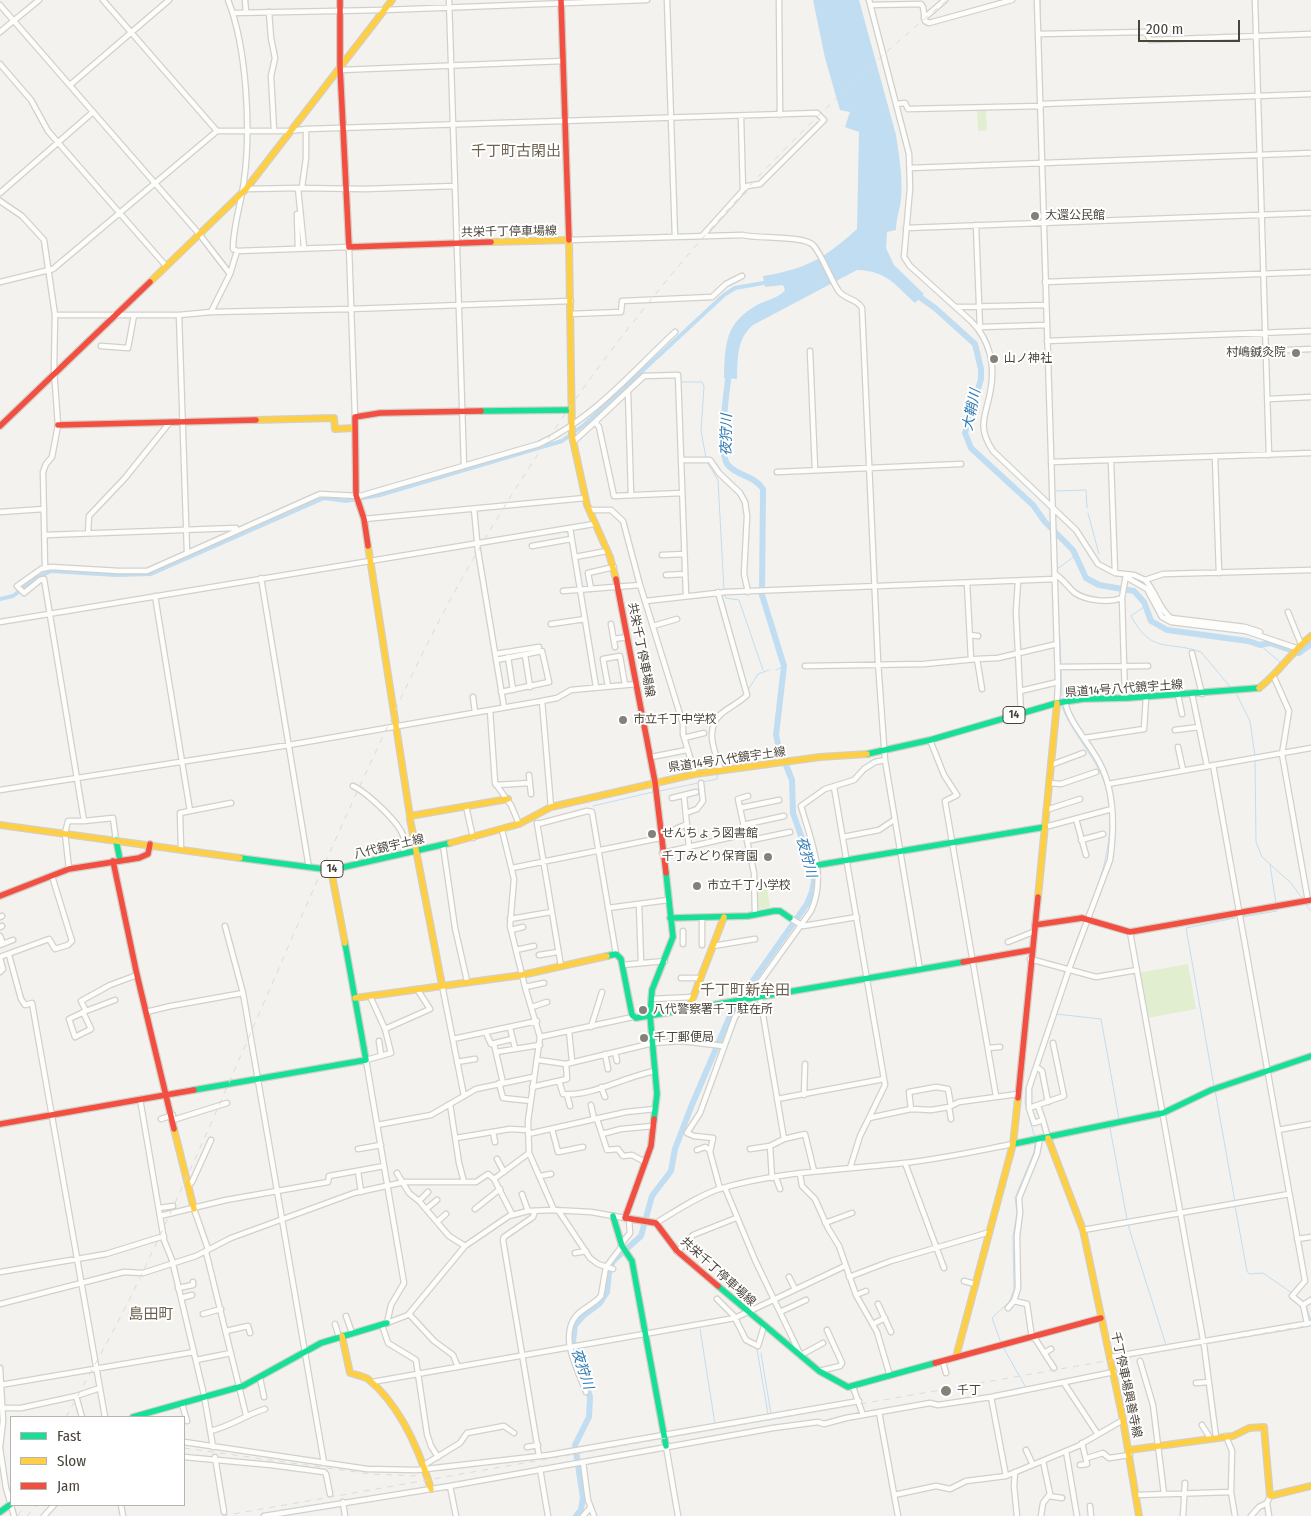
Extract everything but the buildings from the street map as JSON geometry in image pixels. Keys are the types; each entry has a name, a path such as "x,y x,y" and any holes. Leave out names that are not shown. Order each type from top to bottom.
{"street":[{"path":"0,32 39,0"},
{"path":"103,0 217,131"},
{"path":"70,85 169,0"},
{"path":"228,0 233,13 247,102 248,131 244,190 233,236 232,249 237,251 349,247"},
{"path":"245,0 246,12"},
{"path":"340,0 355,417 356,495 361,505 364,519 396,724 401,774 410,816 508,799"},
{"path":"0,426 200,235 244,190 341,68 392,0"},
{"path":"450,0 464,466"},
{"path":"233,13 384,10 561,1 647,0"},
{"path":"667,0 675,237"},
{"path":"779,0 780,116"},
{"path":"924,18 945,0"},
{"path":"1012,0 929,23 924,18 921,4 870,3 897,104 910,168 904,250 907,262 956,308 981,328 1047,325"},
{"path":"864,1415 853,1387 956,1357 1013,1144 1060,667 1057,644 1049,341 1046,305 1047,282 1040,34 1037,0"},
{"path":"1255,0 1258,36 1257,96 1260,155 1260,215 1267,351 1269,455"},
{"path":"561,1 569,240 702,236 760,236 773,239 804,239 813,244 838,291 846,298 859,303 862,308 883,750 920,970"},
{"path":"0,5 200,235 230,274"},
{"path":"269,12 275,58 275,66 272,69 274,130"},
{"path":"1040,34 1146,32 1150,40 1311,34"},
{"path":"341,68 563,61"},
{"path":"0,64 31,100 45,128 166,266"},
{"path":"897,104 905,104 908,109 1311,94"},
{"path":"0,193 93,112"},
{"path":"0,282 54,269 217,131 290,131 565,121 780,116 817,113 824,120 760,184 747,186 702,236"},
{"path":"741,117 743,191"},
{"path":"301,248 299,187 306,158 306,129"},
{"path":"910,168 1311,153"},
{"path":"244,190 299,187 347,189 456,186"},
{"path":"0,201 22,216 44,240 55,315 54,374 58,425 52,457 46,464 43,472 46,535 45,568"},
{"path":"906,228 1311,213"},
{"path":"976,225 981,328 989,350 993,378 983,417 985,440 993,451 1080,535 1098,564 1147,589 1162,617 1166,620 1246,631 1272,639"},
{"name":"共栄千丁停車場線","path":"349,247 569,240 573,439 589,510 614,567 619,586 651,757 673,937 665,960 654,982 650,999 655,1071 655,1109 650,1146 627,1218"},
{"path":"211,312 230,274 237,251"},
{"path":"1047,282 1311,272"},
{"path":"570,314 620,312 622,302 712,297 726,284 742,276"},
{"path":"55,315 179,315 211,312 570,301"},
{"path":"956,308 1046,305"},
{"path":"101,346 128,348 134,315"},
{"path":"179,315 187,552"},
{"path":"1049,341 1311,331"},
{"path":"84,821 48,614 44,579 22,593 17,586 45,568 147,571 320,494 360,496 539,444 572,426 675,332"},
{"path":"1267,351 1311,349"},
{"path":"810,351 815,469"},
{"path":"573,439 595,422 644,376 678,375 686,596"},
{"path":"628,391 631,495"},
{"path":"1268,399 1311,397"},
{"path":"355,417 399,413 462,414 571,410"},
{"path":"58,425 334,418 335,429 354,428"},
{"path":"88,533 89,516 125,478 170,422"},
{"path":"595,422 599,427 614,496 682,493"},
{"path":"1052,462 1311,453"},
{"path":"1215,457 1219,573"},
{"path":"681,460 706,460 740,493 745,502 747,516 744,574 749,592"},
{"path":"1112,461 1115,573"},
{"path":"777,472 961,464"},
{"path":"364,519 586,498"},
{"path":"0,512 44,509"},
{"path":"474,509 477,544 504,707"},
{"path":"589,510 611,510 620,516 683,724 684,738 694,774"},
{"path":"0,622 594,524"},
{"path":"46,535 240,528"},
{"path":"570,528 596,687"},
{"path":"532,546 572,539"},
{"path":"575,557 607,550"},
{"path":"662,555 684,554"},
{"path":"591,589 588,573 614,567"},
{"path":"1126,577 1145,580 1163,574 1311,570"},
{"path":"666,575 685,574"},
{"path":"646,601 690,594 722,592 967,583 1055,576 1076,593 1092,599 1114,601 1122,596"},
{"path":"1125,698 1122,596 1126,577"},
{"path":"261,578 309,868"},
{"path":"1018,580 1018,654 1021,713"},
{"path":"1145,580 1157,595 1164,612 1171,618 1245,627 1296,649"},
{"path":"967,583 970,635 982,689"},
{"path":"564,591 640,585"},
{"path":"718,770 711,733 714,722 720,715 740,702 746,692 722,592"},
{"path":"155,596 190,811"},
{"path":"1288,612 1296,649"},
{"path":"551,624 585,619"},
{"path":"653,626 677,619"},
{"path":"611,624 615,647"},
{"path":"970,635 978,636"},
{"name":"県道14号八代鏡宇土線","path":"655,783 718,770 820,757 859,756 930,740 1057,703 1084,699 1202,694 1257,689 1274,677 1296,649 1311,636"},
{"path":"614,639 628,637"},
{"path":"805,666 924,664 998,658 1057,644"},
{"path":"496,657 539,647"},
{"path":"496,657 544,652 549,682 530,688 501,692"},
{"path":"1192,652 1202,694"},
{"path":"525,654 530,688"},
{"path":"608,686 603,659 620,656 625,685"},
{"path":"508,657 513,690"},
{"path":"1060,667 1148,666"},
{"path":"1035,925 1086,919 1130,932 1307,901 1282,754 1289,711 1274,677"},
{"path":"1020,692 1058,682"},
{"path":"0,790 288,745 396,724 542,701 558,698 571,690 637,684"},
{"path":"1192,694 1207,766"},
{"path":"1178,695 1182,714"},
{"path":"473,697 475,712"},
{"path":"1084,738 1144,729 1146,697"},
{"path":"542,701 551,807"},
{"path":"1042,1120 1032,1122 1029,1108 1030,1088 1038,1068 1067,969 1110,860 1113,844 1108,810 1108,784 1100,763 1068,713 1065,702"},
{"path":"490,710 496,785 508,799 519,824"},
{"path":"1175,730 1200,727"},
{"path":"684,738 704,733"},
{"path":"930,740 944,776 957,796 945,801 996,1096"},
{"path":"1178,747 1183,770"},
{"path":"1108,784 1311,748"},
{"path":"651,757 687,750"},
{"path":"1051,765 1083,753"},
{"path":"824,1344 801,1356 723,1189 710,1150 713,1138 694,1136 687,1133 702,1107 722,1046 736,1017 816,900 819,881 818,865 801,806 825,790 854,780 864,769 875,762 885,760"},
{"path":"1111,1357 1309,1323 1306,1303 1294,1294 1305,1283 1213,766"},
{"path":"1049,783 1061,784 1096,772"},
{"path":"529,775 531,794"},
{"path":"496,785 530,783"},
{"name":"八代鏡宇土線","path":"0,825 331,870 473,838 519,824 551,807 655,783"},
{"path":"686,813 697,809 703,801 701,784"},
{"path":"353,786 378,804 389,815 404,837 404,854"},
{"path":"834,787 885,1085 860,1136 850,1168"},
{"path":"672,798 696,792"},
{"path":"684,796 689,847"},
{"path":"748,796 738,797 754,873 754,914"},
{"path":"1046,810 1080,799"},
{"path":"740,808 779,800"},
{"path":"181,849 180,813 231,804"},
{"path":"466,806 473,838"},
{"path":"818,865 1045,827 1108,810"},
{"path":"561,966 537,824 591,811 616,954 619,956 622,965 633,1018"},
{"path":"743,825 784,816"},
{"path":"69,870 65,833 68,821 113,818 120,860"},
{"path":"410,819 464,1096"},
{"path":"1076,819 1086,855"},
{"path":"843,836 879,830 894,820"},
{"path":"512,868 660,837 687,824"},
{"path":"502,830 512,868 515,891 510,919 511,930 525,987 537,1021 540,1036 538,1060 533,1077 530,1101 529,1153 556,1210 594,1262 610,1268"},
{"path":"747,842 790,832"},
{"path":"662,852 745,834"},
{"path":"1082,840 1103,834"},
{"path":"0,896 69,870 144,856 148,854 150,844"},
{"path":"443,845 455,928 467,981"},
{"path":"113,861 137,975 194,1209 207,1250 246,1415"},
{"path":"331,870 404,1283 391,1305 385,1324 388,1343 415,1358 427,1434 431,1446 438,1457"},
{"path":"0,972 3,969 0,957 49,939 55,949 68,945 72,941 52,876"},
{"path":"608,908 668,900"},
{"path":"639,904 642,962"},
{"path":"670,918 754,914 774,910 785,913 799,926"},
{"path":"510,919 551,912"},
{"path":"689,1008 724,916"},
{"path":"702,917 702,945"},
{"path":"799,926 857,917"},
{"path":"224,926 243,993 324,1463"},
{"path":"511,930 523,927"},
{"path":"1008,942 1034,932"},
{"path":"1130,932 1203,1341 1209,1382 1213,1438"},
{"path":"673,937 683,934 683,944"},
{"path":"0,936 1,944 13,940"},
{"path":"713,946 755,939"},
{"path":"516,950 534,946"},
{"path":"540,1036 689,1008 1031,950"},
{"path":"539,955 558,952"},
{"path":"9,954 21,999 25,1005 32,1003 105,1416"},
{"path":"355,998 522,974 616,954"},
{"path":"622,965 665,960"},
{"path":"1030,960 1096,977 1137,970"},
{"path":"115,1000 84,1011 68,1019 76,1037 91,1030 84,1011 81,1001 110,985 137,975"},
{"path":"681,978 700,978"},
{"path":"525,987 544,983"},
{"path":"385,1028 430,1009 417,989"},
{"path":"591,1027 602,992"},
{"path":"146,1012 243,993"},
{"path":"0,1124 366,1060 392,1053 385,1028 370,996"},
{"path":"760,996 784,1139"},
{"path":"650,999 693,998"},
{"path":"532,1007 547,1002"},
{"path":"454,1039 537,1021"},
{"path":"510,1028 515,1048"},
{"path":"569,1031 572,1061"},
{"path":"486,1033 490,1042 494,1044 503,1098 530,1101"},
{"path":"494,1044 512,1039"},
{"path":"379,1041 381,1055"},
{"path":"538,1060 566,1064 572,1061 653,1043 686,1041 722,1046"},
{"path":"1029,1108 1064,1096 1053,1043"},
{"path":"496,1052 540,1045"},
{"path":"988,1048 1000,1047"},
{"path":"615,1052 617,1061"},
{"path":"605,1054 608,1069"},
{"path":"139,1416 152,1414 238,1387 260,1378 305,1351 341,1336 385,1324 409,1314 465,1246 512,1214 528,1211 556,1210 590,1212 653,1223 669,1217 685,1205 723,1189 774,1178 905,1163 1048,1138 1163,1112 1211,1090 1311,1056"},
{"path":"457,1062 475,1059"},
{"path":"532,1087 568,1078 566,1064"},
{"path":"804,1095 805,1064"},
{"path":"1038,1068 1042,1071 1048,1102"},
{"path":"559,1081 563,1093 577,1096 637,1074 655,1071"},
{"path":"377,1125 431,1115 476,1089 533,1077"},
{"path":"777,1099 884,1079"},
{"path":"602,1086 605,1097"},
{"path":"911,1109 909,1092 936,1087 948,1089 951,1119"},
{"path":"869,1118 911,1109 931,1110 959,1102 1018,1094"},
{"path":"567,1095 570,1106"},
{"path":"140,1099 164,1236 205,1398 213,1446"},
{"path":"161,1119 173,1118 227,1103"},
{"path":"450,1104 459,1163 464,1182"},
{"path":"591,1105 602,1134 606,1152 618,1148 623,1156 632,1156 644,1162"},
{"path":"1038,1106 1048,1138 1083,1230 1101,1318"},
{"path":"456,1138 510,1129 528,1132 552,1129 655,1109"},
{"path":"1278,1130 1311,1124"},
{"path":"602,1134 622,1129 653,1126"},
{"path":"552,1129 558,1152 583,1147"},
{"path":"493,1132 495,1142"},
{"path":"750,1149 770,1146 784,1139 805,1134 814,1172"},
{"path":"1008,1308 1014,1301 1018,1288 1017,1236 1020,1214 1019,1198 1037,1154 1037,1139"},
{"path":"189,1185 211,1140"},
{"path":"358,1149 381,1145"},
{"path":"770,1146 774,1178 780,1189"},
{"path":"697,1150 705,1147 710,1150"},
{"path":"494,1179 529,1153"},
{"path":"497,1160 504,1172"},
{"path":"905,1163 944,1268"},
{"path":"160,1216 220,1202 328,1182 329,1176 384,1166"},
{"path":"358,1171 361,1192"},
{"path":"397,1173 404,1182 408,1193 419,1201 449,1236 465,1246"},
{"path":"0,1304 81,1282 128,1272 143,1273 207,1250 231,1238 361,1192 404,1182 476,1182 488,1174 494,1179 500,1189 512,1214"},
{"path":"540,1176 551,1174"},
{"path":"800,1174 802,1186 815,1199 826,1224 839,1246 856,1295 882,1344 890,1376"},
{"path":"475,1208 500,1189"},
{"path":"419,1201 428,1192"},
{"path":"522,1194 528,1211"},
{"path":"1083,1230 1289,1194"},
{"path":"426,1209 437,1200"},
{"path":"159,1208 173,1206"},
{"path":"503,1240 504,1237 534,1217 535,1211"},
{"path":"826,1224 852,1213"},
{"path":"437,1222 446,1214"},
{"path":"613,1216 622,1246 632,1261 678,1516"},
{"path":"586,1392 568,1338 576,1316 601,1296 610,1268 630,1233 627,1218"},
{"path":"677,1252 693,1235 736,1218"},
{"name":"共栄千丁停車場線","path":"653,1223 677,1252 764,1326 819,1371 848,1387 853,1387"},
{"path":"849,1277 990,1232"},
{"path":"498,1233 503,1240 524,1355 539,1456"},
{"path":"0,1272 122,1250 164,1236"},
{"path":"1298,1239 1311,1237"},
{"path":"575,1253 586,1251"},
{"path":"372,1382 735,1318 746,1311 845,1266"},
{"path":"789,1277 795,1289"},
{"path":"964,1281 975,1284"},
{"path":"178,1288 193,1285 193,1282"},
{"path":"856,1295 866,1291"},
{"path":"181,1298 192,1295"},
{"path":"717,1299 735,1318 742,1336 756,1346 764,1326"},
{"path":"780,1312 806,1300"},
{"path":"1014,1301 1027,1304 1033,1337 1054,1368"},
{"path":"878,1304 891,1332"},
{"path":"204,1314 221,1309"},
{"path":"409,1314 434,1341 453,1355 458,1367"},
{"path":"346,1316 352,1333"},
{"path":"872,1324 885,1318"},
{"name":"千丁停車場興善寺線","path":"956,1357 1101,1318 1124,1420 1140,1516"},
{"path":"335,1324 341,1336 350,1373 363,1376 372,1382 400,1415 424,1467 430,1489"},
{"path":"226,1331 248,1326 250,1334"},
{"path":"819,1371 840,1366 842,1363 826,1330"},
{"path":"1044,1353 1051,1349"},
{"path":"1,1385 194,1352"},
{"path":"196,1360 231,1353"},
{"path":"1140,1361 1153,1405 1164,1494"},
{"path":"943,1362 946,1373"},
{"path":"0,1368 3,1433 0,1448 1,1468 10,1501"},
{"path":"264,1516 450,1486 774,1428 818,1422 824,1424 930,1403 938,1405 991,1397 1114,1372"},
{"path":"260,1378 264,1397"},
{"path":"1196,1383 1209,1382"},
{"path":"1064,1383 1097,1433"},
{"path":"2,1408 21,1408 76,1396 100,1388"},
{"path":"76,1396 82,1416"},
{"path":"991,1397 1006,1476"},
{"path":"185,1442 367,1469 424,1467 571,1452 859,1402"},
{"path":"182,1404 187,1421"},
{"path":"210,1431 226,1428 246,1415 265,1409"},
{"path":"879,1412 898,1516"},
{"path":"894,1495 936,1486 950,1489 966,1481 1006,1476 1066,1451 1124,1420"},
{"path":"1202,1425 1213,1438"},
{"path":"424,1467 460,1443 467,1433 504,1426 514,1433"},
{"path":"1087,1458 1104,1453 1109,1458 1157,1446 1239,1434 1249,1428 1264,1427 1270,1496 1267,1504 1269,1516"},
{"path":"401,1434 408,1430"},
{"path":"1226,1436 1232,1450 1231,1492 1235,1516"},
{"path":"1080,1465 1087,1464 1087,1447 1082,1443"},
{"path":"527,1447 538,1445"},
{"path":"1232,1450 1237,1448"},
{"path":"1026,1450 1032,1465"},
{"path":"1066,1451 1078,1516"},
{"path":"185,1457 215,1458 326,1473 330,1494"},
{"path":"1232,1458 1239,1457"},
{"path":"215,1458 224,1512"},
{"path":"1043,1461 1049,1496"},
{"path":"583,1462 587,1511 594,1516"},
{"path":"540,1470 548,1516"},
{"path":"1015,1472 1014,1486 1017,1516"},
{"path":"1183,1516 1185,1482"},
{"path":"450,1486 456,1516"},
{"path":"1270,1496 1311,1486"},
{"path":"1136,1495 1231,1492"},
{"path":"1049,1496 1062,1498"},
{"path":"1042,1516 1043,1503 1049,1496"},
{"path":"342,1502 345,1516"},
{"path":"1251,1516 1259,1508 1267,1504"},
{"path":"44,1516 53,1506"},
{"path":"1090,1506 1091,1516"}],"green space":[{"path":"986,109 987,130 978,131 977,110"},
{"path":"765,886 770,907 758,909 755,888"},
{"path":"1188,964 1196,1009 1147,1018 1138,973"}],"water":[{"path":"813,0 859,0 896,135 900,167 901,199 896,230 887,232 886,248 894,265 924,294 915,303 895,284 883,276 857,270 753,325 743,337 741,343 737,379 724,378 726,345 738,319 757,305 779,295 785,290 783,285 765,287 763,276 792,270 815,261 835,248 857,229 859,132 845,127 850,112 840,110 825,58"}],"waterway":[{"path":"1040,0 1044,161"},
{"path":"1044,165 1045,198"},
{"path":"0,599 13,596 38,577 51,571 116,575 151,574 324,498 346,501 380,495 562,441 584,425 724,295 735,288 769,282"},
{"name":"大鞘川","path":"914,293 935,308 975,344 981,369 981,379 965,433 971,448 1033,505 1045,522 1073,550 1086,578 1099,585 1134,591 1144,602 1151,621 1167,630 1248,641 1260,645 1270,643 1299,653 1311,644"},
{"name":"夜狩川","path":"576,1516 581,1510 583,1498 575,1445 589,1417 590,1397 573,1342 575,1325 584,1315 600,1303 607,1292 609,1272 613,1261 641,1236 652,1196 671,1171 675,1149 691,1107 733,1009 807,904 814,881 812,867 793,813 792,780 779,748 776,735 784,666 762,595 763,489 755,481 736,472 728,465 723,448 729,372"},
{"path":"681,382 702,382 704,386 701,431 706,458"},
{"path":"707,462 718,480 724,590"},
{"path":"1055,491 1086,490 1087,508"},
{"path":"1088,513 1099,554"},
{"path":"1057,569 1075,556"},
{"path":"1057,579 1061,665"},
{"path":"724,594 726,598 739,600 763,670"},
{"path":"1145,606 1131,616 1146,636 1161,644 1201,652 1232,689"},
{"path":"1260,645 1281,663"},
{"path":"1288,663 1299,653"},
{"name":"夜狩川","path":"776,670 784,666"},
{"path":"1061,669 1062,696"},
{"path":"748,690 758,674 769,670"},
{"path":"1237,695 1250,721 1255,756"},
{"path":"1062,707 1070,724 1099,770 1106,787 1109,805 1109,841 1101,877 1089,911"},
{"path":"712,749 710,728 714,718 722,711"},
{"path":"715,760 717,768"},
{"path":"1255,760 1256,842 1262,857 1291,883 1302,898"},
{"path":"660,791 717,779 718,772"},
{"path":"593,806 653,792"},
{"path":"1270,865 1276,903"},
{"path":"1305,904 1311,911"},
{"path":"1242,917 1277,911 1277,907"},
{"path":"1214,1086 1186,928 1235,918"},
{"path":"1067,967 1084,922"},
{"path":"1035,1138 1025,1103 1026,1088 1066,971"},
{"path":"1056,1014 1101,1019 1119,1119"},
{"path":"1215,1090 1235,1202"},
{"path":"1114,1127 1110,1128 1127,1219"},
{"path":"1001,1343 992,1318 1009,1302 1014,1290 1013,1236 1017,1213 1015,1198 1034,1152 1035,1142"},
{"path":"1235,1206 1247,1271 1249,1274 1263,1273 1292,1293"},
{"path":"1128,1225 1166,1345"},
{"path":"1295,1295 1303,1302"},
{"path":"1306,1305 1311,1321"},
{"path":"700,1329 715,1424"},
{"path":"1003,1347 1025,1386"},
{"path":"757,1349 768,1414"},
{"path":"761,1353 771,1414"}],"railway":[{"path":"67,1416 126,1306 165,1225 340,829 408,684 448,604 497,519 550,436 608,355 669,278 733,204 801,132 873,64 947,0"},
{"path":"222,1516 1311,1325"},
{"path":"185,1448 371,1474 419,1476"},
{"path":"18,1516 23,1506"},
{"path":"27,1516 36,1506"}],"traffic: fast":[{"path":"481,411 571,410"},
{"path":"867,754 930,740 1057,703 1083,699 1128,698 1259,688"},
{"path":"818,865 1045,827"},
{"path":"116,840 120,860"},
{"path":"240,858 331,870 450,843"},
{"path":"654,1119 657,1094 650,1015 652,990 673,937 666,873"},
{"path":"670,918 748,916 774,911 780,911 790,918"},
{"path":"194,1090 366,1060 345,943"},
{"path":"607,956 616,954 621,959 632,1015 636,1018 963,962"},
{"path":"1013,1144 1163,1113 1211,1090 1311,1056"},
{"path":"613,1216 622,1246 632,1261 666,1446"},
{"path":"718,1286 819,1371 848,1387 935,1363"},
{"path":"137,1416 243,1386 321,1343 387,1323"},
{"path":"0,1512 10,1505"}],"traffic: slow":[{"path":"150,282 246,189 392,0"},
{"path":"491,242 569,240 572,436 587,505 610,557 616,579"},
{"path":"256,420 334,418 335,429 354,428"},
{"path":"368,546 410,816 508,799"},
{"path":"1259,688 1311,636"},
{"path":"1038,897 1057,703"},
{"path":"450,843 519,824 551,807 695,774 820,757 867,754"},
{"path":"410,819 442,985"},
{"path":"0,825 240,858"},
{"path":"331,870 345,943"},
{"path":"689,1008 724,917"},
{"path":"355,998 522,975 607,956"},
{"path":"956,1357 1013,1144 1018,1098"},
{"path":"174,1129 194,1209"},
{"path":"1048,1138 1083,1230 1123,1420 1139,1516"},
{"path":"342,1336 350,1373 368,1379 390,1402 407,1429 421,1459 431,1489"},
{"path":"1129,1450 1233,1436 1249,1428 1264,1427 1270,1496 1311,1486"}],"traffic: jam":[{"path":"340,0 340,67 349,247 491,242"},
{"path":"561,0 569,240"},
{"path":"0,426 150,282"},
{"path":"368,546 364,519 356,495 355,417 380,413 481,411"},
{"path":"58,425 256,420"},
{"path":"616,579 655,782 666,873"},
{"path":"0,896 69,869 139,858 148,854 150,844"},
{"path":"113,861 137,975 174,1129"},
{"path":"1018,1098 1038,897"},
{"path":"1035,925 1082,918 1130,932 1311,900"},
{"path":"963,962 1031,950"},
{"path":"0,1124 194,1090"},
{"path":"654,1119 651,1146 625,1218 656,1223 677,1251 718,1286"},
{"path":"935,1363 1101,1318"}],"place":[{"name":"大還公民館","path":"1035,216"},
{"name":"村嶋鍼灸院","path":"1296,353"},
{"name":"山ノ神社","path":"994,359"},
{"name":"市立千丁中学校","path":"623,720"},
{"name":"せんちょう図書館","path":"652,834"},
{"name":"千丁みどり保育園","path":"768,857"},
{"name":"市立千丁小学校","path":"697,886"},
{"name":"八代警察署千丁駐在所","path":"643,1010"},
{"name":"千丁郵便局","path":"644,1038"},
{"name":"千丁","path":"946,1391"}],"district":[{"name":"千丁町古閑出","path":"516,152"},
{"name":"千丁町新牟田","path":"745,991"},
{"name":"島田町","path":"151,1315"}]}
